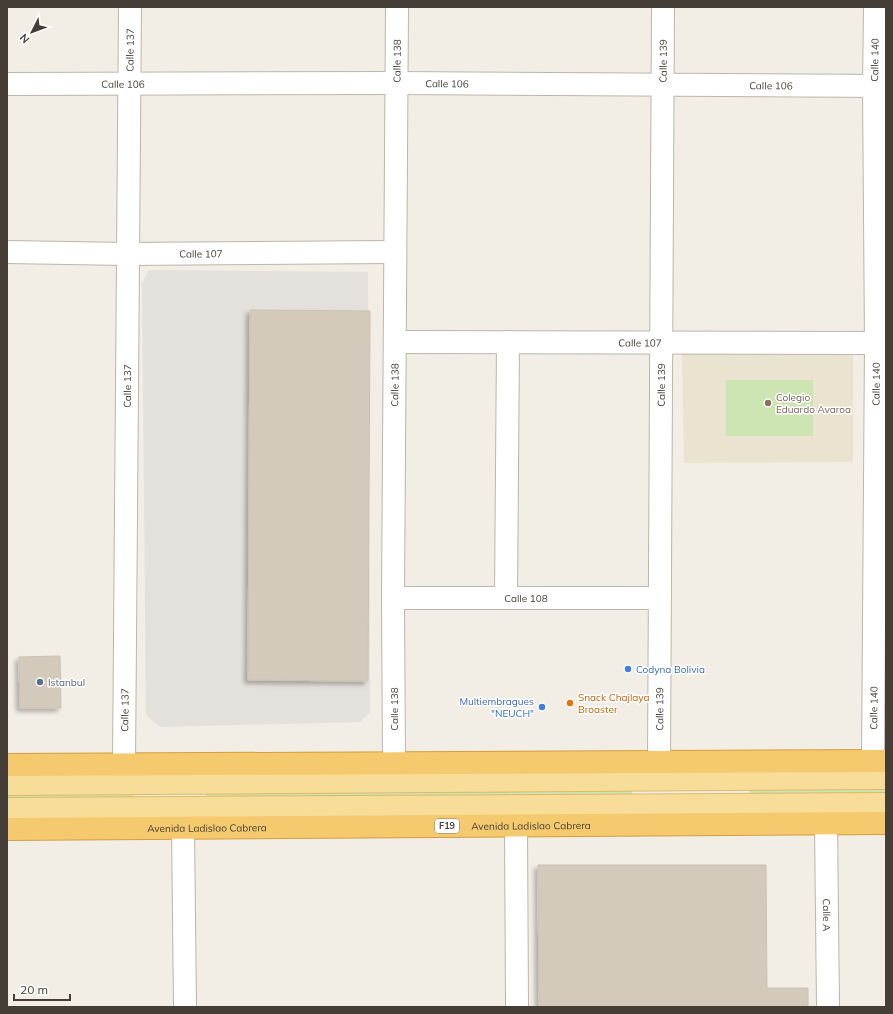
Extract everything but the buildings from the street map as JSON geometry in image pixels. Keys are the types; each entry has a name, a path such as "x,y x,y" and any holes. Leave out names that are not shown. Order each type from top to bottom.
{"highway":[{"path":"7,765 659,762 882,767"},
{"name":"Avenida Ladislao Cabrera","path":"7,829 886,823"}],"main road":[{"path":"7,784 882,767"},
{"name":"Avenida Ladislao Cabrera","path":"7,809 886,804"}],"street":[{"name":"Calle 137","path":"124,765 130,7"},
{"name":"Calle 138","path":"394,764 393,598 397,7"},
{"name":"Calle 139","path":"659,762 663,7"},
{"name":"Calle 140","path":"875,7 880,86 880,558 882,767"},
{"name":"Calle 106","path":"7,84 396,83 880,86"},
{"name":"Calle 107","path":"7,252 127,254 395,252"},
{"name":"Calle 107","path":"395,342 881,343"},
{"path":"506,598 508,342"},
{"name":"Calle 108","path":"393,598 660,598"},
{"name":"Calle A","path":"826,824 828,1007"},
{"path":"516,826 517,1007"},
{"path":"183,828 185,1007"}],"shaded area":[{"path":"149,270 368,272 370,712 360,722 160,727 146,715 142,283"},
{"name":"Colegio Eduardo Avaroa","path":"853,348 853,462 684,463 682,350"}],"green space":[{"path":"726,380 813,380 813,436 726,436"},
{"path":"886,783 886,799 750,800 748,784"},
{"path":"632,786 632,797 206,801 206,788"},
{"path":"7,789 135,789 134,800 7,801"}],"place":[{"name":"Colegio Eduardo Avaroa","path":"768,403"},
{"name":"Codyna Bolivia","path":"628,669"},
{"name":"Istanbul","path":"40,682"},
{"name":"Snack Chajlaya Broaster","path":"570,703"},
{"name":"Multiembragues \"NEUCH\"","path":"542,707"}]}
